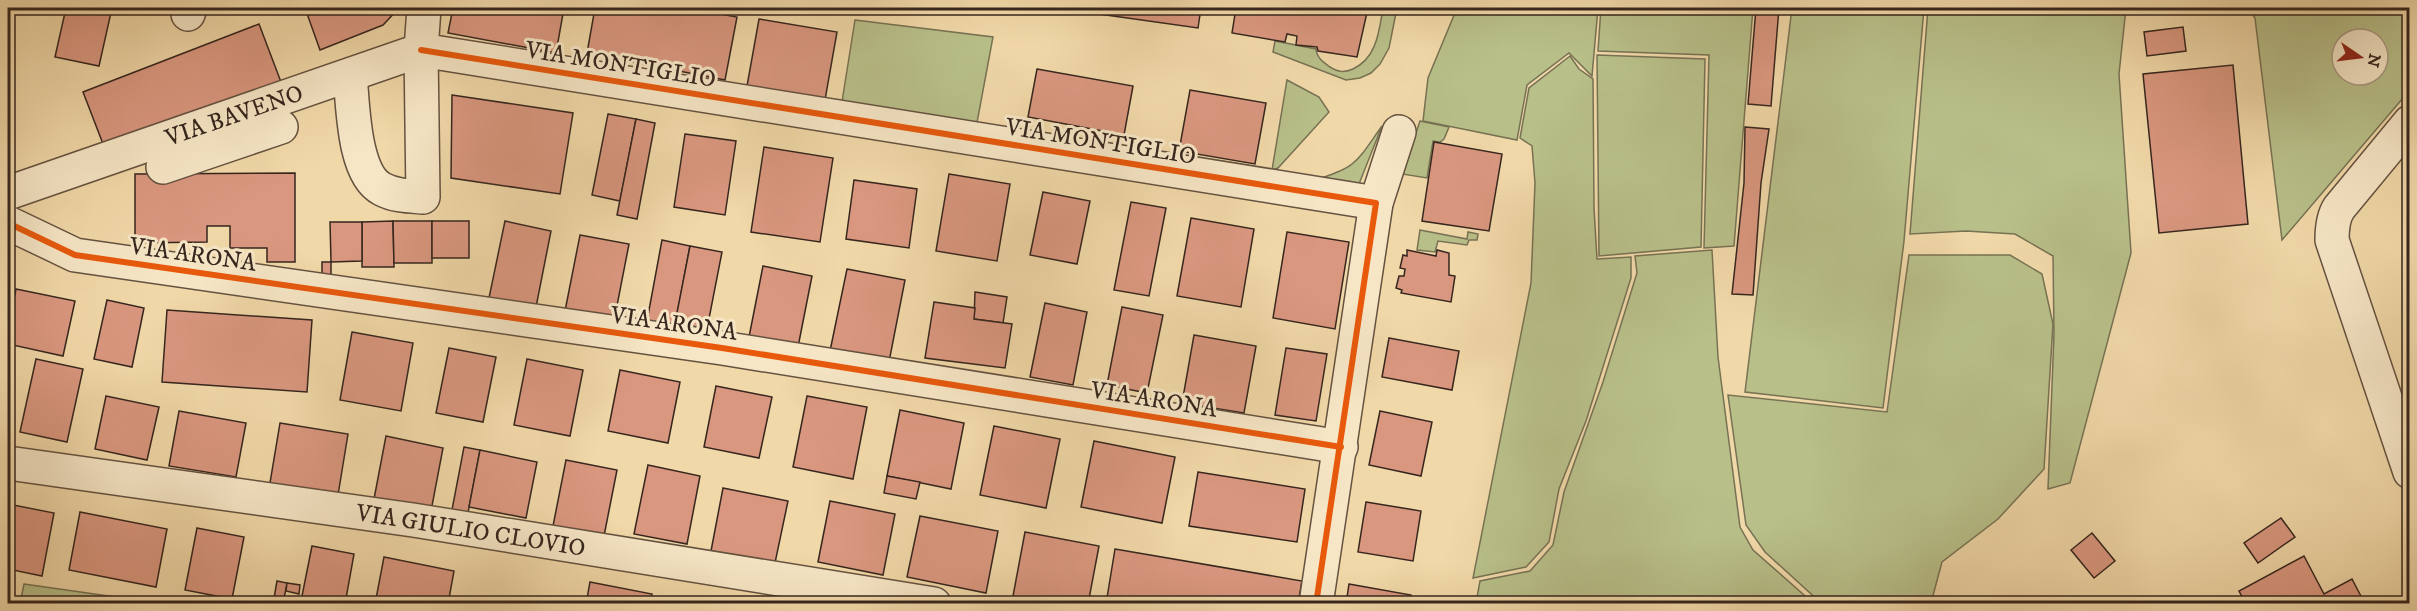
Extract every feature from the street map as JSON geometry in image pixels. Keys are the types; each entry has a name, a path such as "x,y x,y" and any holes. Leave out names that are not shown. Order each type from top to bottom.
{"street":[{"path":"350,75 360,155 368,176 380,188 401,195 423,197 421,50 424,8"},
{"name":"VIA BAVENO","path":"8,193 226,132 350,75 421,50"},
{"name":"VIA MONTIGLIO","path":"421,50 1376,203"},
{"path":"2409,122 2339,208 2336,213 2332,240 2409,472"},
{"path":"163,167 226,132 280,127"},
{"path":"1316,603 1376,203 1399,132"},
{"name":"VIA ARONA","path":"8,223 75,255 722,348 1341,447"},
{"name":"VIA GIULIO CLOVIO","path":"8,463 413,520 934,603"}],"green space":[{"path":"1383,8 1397,8 1389,48 1380,64 1371,73 1360,78 1346,80 1273,52 1275,41 1316,49 1321,60 1333,69 1344,71 1353,69 1367,58 1376,43"},
{"path":"1457,8 1598,8 1592,76 1569,53 1527,85 1517,140 1423,121 1428,78"},
{"path":"1601,8 1753,8 1734,246 1704,248 1709,55 1598,51"},
{"path":"1792,8 1924,8 1904,241 1883,408 1745,392"},
{"path":"1928,8 2126,8 2119,74 2131,253 2070,483 2048,489 2054,334 2053,256 2015,234 1966,231 1910,234"},
{"path":"2248,8 2409,8 2409,91 2282,240 2255,18"},
{"path":"855,20 993,37 976,128 841,108"},
{"path":"1597,55 1705,59 1701,247 1599,256"},
{"path":"1570,56 1579,69 1593,79 1594,208 1597,259 1631,257 1631,278 1586,421 1559,489 1549,542 1526,567 1473,578 1531,283 1535,183 1532,146 1520,138 1529,88"},
{"path":"1287,80 1319,97 1329,112 1278,168 1272,170"},
{"path":"1420,121 1449,127 1444,139 1440,142 1433,141 1427,178 1402,174"},
{"path":"1382,126 1359,184 1315,180 1349,166 1361,155"},
{"path":"1420,230 1467,239 1468,232 1478,234 1477,240 1469,240 1467,245 1438,241 1435,252 1417,250"},
{"path":"1712,250 1718,357 1740,527 1753,550 1813,603 1476,603 1480,581 1530,571 1553,545 1564,492 1603,382 1637,273 1635,256"},
{"path":"1909,255 2010,255 2042,274 2053,324 2044,469 1998,519 1942,562 1931,603 1821,603 1765,552 1746,525 1728,395 1887,412"},
{"path":"24,584 158,603 20,603"}],"building":[{"path":"66,8 112,8 99,66 55,57"},
{"path":"305,8 399,8 383,25 320,50"},
{"path":"453,8 564,8 556,53 448,33"},
{"path":"595,8 686,8 737,17 725,80 587,53"},
{"path":"1078,8 1201,8 1198,28 1078,11"},
{"path":"1236,8 1368,8 1357,57 1318,51 1317,47 1296,45 1297,36 1287,34 1285,42 1232,33"},
{"path":"1756,8 1779,8 1771,106 1748,104"},
{"path":"759,19 837,32 825,100 747,86"},
{"path":"259,24 281,82 105,149 83,92"},
{"path":"2183,27 2186,51 2147,56 2144,32"},
{"path":"2233,65 2248,224 2159,233 2143,74"},
{"path":"1037,69 1133,86 1124,135 1028,117"},
{"path":"1190,90 1266,103 1255,164 1179,151"},
{"path":"452,95 573,113 560,194 451,178"},
{"path":"608,114 636,119 620,201 592,195"},
{"path":"636,119 655,123 637,219 617,215"},
{"path":"1745,127 1769,129 1761,183 1753,295 1732,294 1744,183"},
{"path":"685,134 736,141 725,215 674,207"},
{"path":"1434,142 1502,154 1489,231 1422,221"},
{"path":"764,147 833,158 820,242 751,232"},
{"path":"295,173 295,262 267,262 267,248 230,248 230,226 207,226 207,242 135,243 135,174"},
{"path":"949,174 1010,184 997,261 936,251"},
{"path":"854,180 917,189 909,248 846,239"},
{"path":"1043,192 1090,201 1077,264 1030,255"},
{"path":"1131,202 1166,208 1149,296 1114,290"},
{"path":"1191,218 1254,229 1241,307 1177,296"},
{"path":"393,221 394,267 362,267 362,222"},
{"path":"393,221 432,221 432,263 394,263"},
{"path":"432,221 469,221 469,258 432,258"},
{"path":"505,221 551,231 536,307 489,298"},
{"path":"330,222 362,222 362,261 331,262"},
{"path":"1287,232 1349,242 1335,329 1273,318"},
{"path":"580,235 629,244 614,321 565,311"},
{"path":"662,240 690,246 675,326 647,321"},
{"path":"690,246 722,252 707,329 675,323"},
{"path":"1407,250 1436,256 1437,250 1449,253 1449,275 1455,276 1451,302 1401,293 1402,290 1396,288 1399,276 1404,276 1405,269 1400,268 1403,255 1407,256"},
{"path":"322,262 331,262 331,279 322,279"},
{"path":"763,266 812,276 798,347 749,337"},
{"path":"847,269 905,280 889,362 830,351"},
{"path":"16,289 75,301 63,356 8,344 8,329"},
{"path":"975,292 1007,297 1003,323 974,319"},
{"path":"107,300 144,308 132,367 94,359"},
{"path":"934,302 975,308 974,319 1012,324 1005,368 925,358"},
{"path":"1045,303 1087,312 1073,385 1030,377"},
{"path":"1122,307 1163,315 1147,393 1107,385"},
{"path":"167,310 312,320 307,392 162,382"},
{"path":"352,332 413,343 401,411 340,400"},
{"path":"1194,335 1256,346 1244,413 1182,403"},
{"path":"1389,338 1459,351 1452,390 1382,377"},
{"path":"449,348 496,357 483,422 436,413"},
{"path":"1286,348 1327,354 1316,421 1275,415"},
{"path":"36,359 83,369 67,442 20,432"},
{"path":"527,359 583,370 570,436 514,425"},
{"path":"620,370 680,382 668,443 608,431"},
{"path":"716,386 772,397 759,458 704,447"},
{"path":"106,396 159,407 147,460 95,449"},
{"path":"807,396 867,407 853,479 793,467"},
{"path":"900,410 964,423 951,489 887,476"},
{"path":"179,411 246,423 236,477 169,466"},
{"path":"1380,411 1432,422 1421,476 1369,465"},
{"path":"280,423 348,434 338,495 270,483"},
{"path":"994,426 1060,439 1046,508 980,495"},
{"path":"386,436 443,448 431,511 374,499"},
{"path":"1094,441 1175,457 1162,523 1081,507"},
{"path":"464,447 480,450 467,518 451,515"},
{"path":"480,450 537,462 526,518 469,507"},
{"path":"566,460 617,470 604,536 553,526"},
{"path":"648,465 700,476 687,544 634,534"},
{"path":"1198,472 1305,489 1297,542 1189,526"},
{"path":"887,476 920,482 916,499 884,493"},
{"path":"723,488 788,501 775,563 711,551"},
{"path":"830,501 895,514 883,575 818,562"},
{"path":"1366,502 1421,511 1413,561 1358,552"},
{"path":"8,504 54,513 42,576 8,569"},
{"path":"80,512 167,529 156,587 69,570"},
{"path":"920,516 998,531 986,593 907,577"},
{"path":"2281,518 2295,537 2258,563 2244,543"},
{"path":"197,528 244,537 232,599 185,590"},
{"path":"1025,532 1099,546 1088,604 1050,604 1013,596"},
{"path":"2092,533 2115,561 2094,578 2071,550"},
{"path":"312,546 354,554 345,604 316,604 301,601"},
{"path":"1115,549 1302,581 1298,604 1106,604"},
{"path":"2304,556 2324,594 2352,579 2365,604 2246,604 2239,591"},
{"path":"384,557 454,571 448,604 375,604"},
{"path":"277,581 287,583 283,604 273,604"},
{"path":"590,582 652,594 651,604 586,604"},
{"path":"287,583 300,585 299,594 286,591"},
{"path":"1349,584 1411,595 1409,604 1346,604"},
{"path":"285,597 301,601 301,604 284,604"},
{"path":"686,597 718,604 685,604"}],"cycle path":[{"path":"421,50 1376,203 1316,604"},
{"path":"8,223 75,255 722,348 1341,447"}]}
